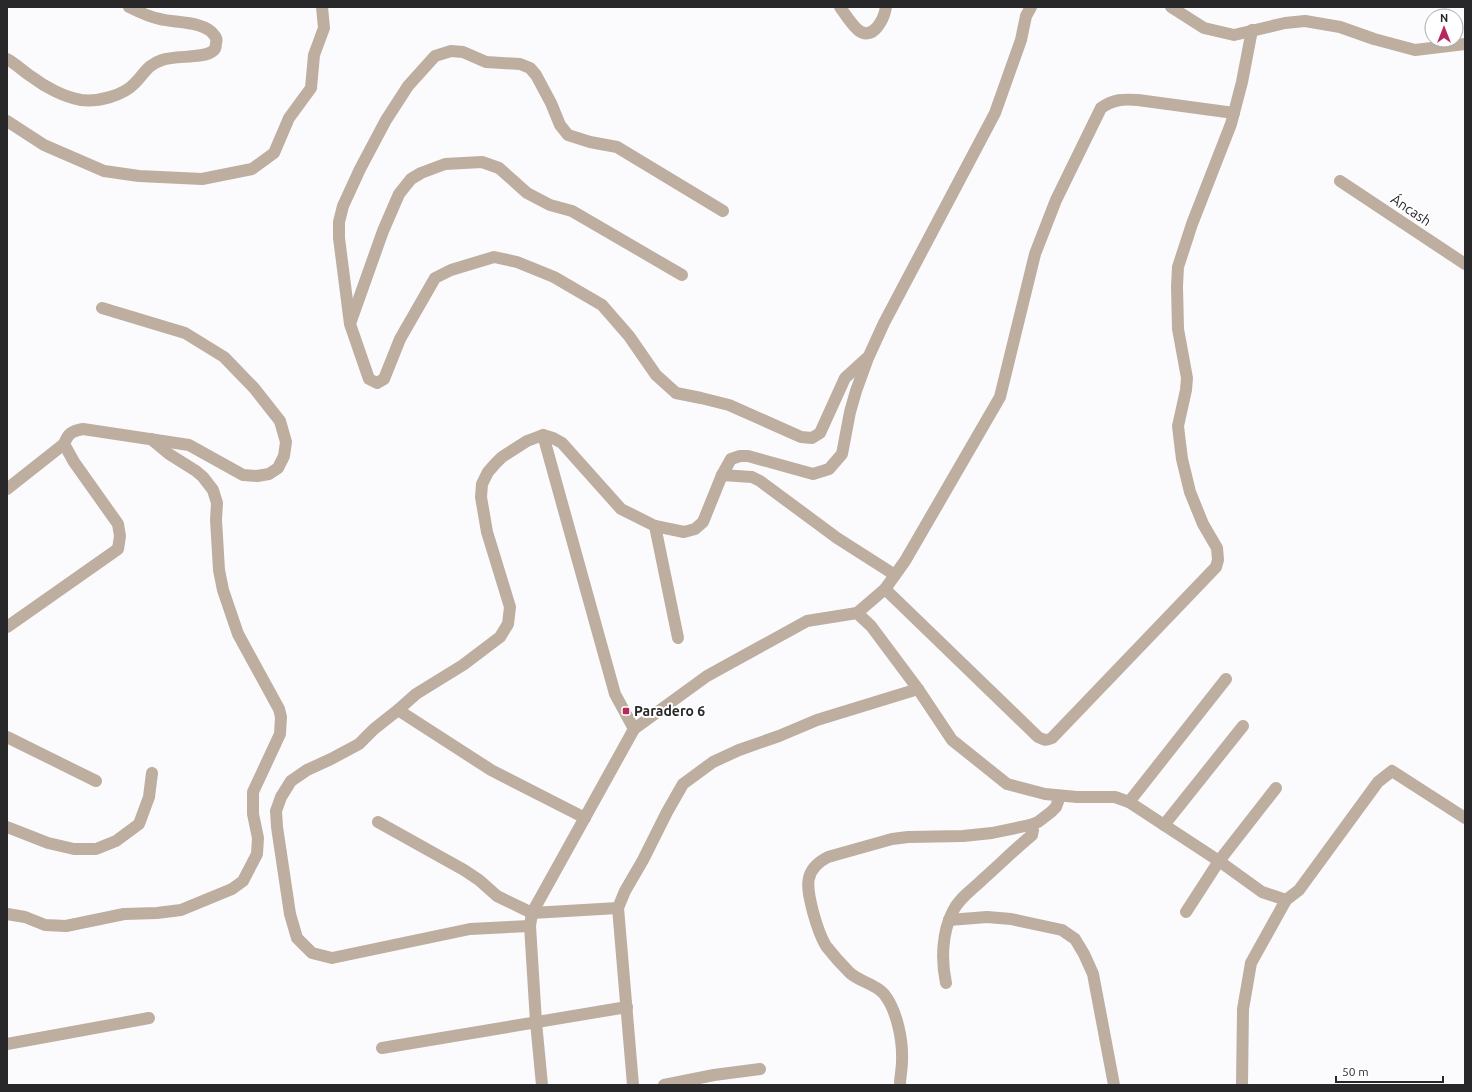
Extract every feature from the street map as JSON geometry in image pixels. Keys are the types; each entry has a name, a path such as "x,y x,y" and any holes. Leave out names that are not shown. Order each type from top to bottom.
{"street":[{"path":"7,59 31,77 57,92 81,100 92,100 114,96 124,91 136,83 148,67 162,60 206,54 213,51 216,47 216,38 214,34 206,28 189,23 161,20 147,16 129,7"},
{"path":"7,121 44,145 104,171 138,176 202,179 252,169 274,153 289,118 311,88 314,55 324,28 322,7"},
{"path":"840,7 858,30 867,33 874,31 879,26 885,15 886,7"},
{"path":"530,926 470,929 332,958 312,953 297,938 290,914 277,827 276,811 281,797 291,781 307,770 359,744 374,729 416,694 463,665 500,637 508,624 510,607 487,532 481,497 482,484 488,472 502,458 527,441 543,435 562,443 621,509 655,526 684,532 695,528 704,522 722,475 731,459 740,456 748,456 813,474 829,469 842,454 850,412 868,358 884,323 995,113 1021,40 1026,16 1031,7"},
{"path":"1171,7 1204,28 1234,35 1286,23 1305,21 1340,27 1374,39 1415,50 1465,44"},
{"path":"885,589 1038,737 1048,740 1057,733 1216,567 1218,560 1217,548 1203,524 1190,492 1183,465 1180,443 1178,426 1186,390 1187,378 1178,329 1178,267 1192,224 1216,165 1234,114 1252,30"},
{"path":"723,210 617,147 590,142 568,135 560,125 551,103 536,75 530,68 520,64 486,62 463,52 451,51 435,56 408,86 386,120 342,206 339,222 339,238 350,324 369,379 377,383 384,379 400,339 435,278 451,270 494,257 517,262 554,277 602,305 629,336 656,375 676,393 729,405 801,437 812,438 820,433 845,378 868,358"},
{"path":"542,1085 536,1022 530,926 532,913 634,729 707,676 808,621 857,613 885,589 905,561 1000,397 1035,254 1056,200 1101,108 1110,102 1138,100 1234,114"},
{"path":"350,324 383,231 399,194 411,179 421,173 445,164 482,162 499,168 527,194 550,205 572,211 682,275"},
{"name":"Áncash","path":"1340,181 1465,264"},
{"path":"7,489 64,444 68,434 74,430 82,429 189,445 243,475 257,476 269,474 278,468 284,456 286,442 280,421 254,388 224,357 185,333 102,308"},
{"path":"543,435 615,694 634,729"},
{"path":"7,914 25,917 45,925 66,926 124,914 157,913 181,910 232,889 243,881 257,854 258,838 252,792 280,734 281,722 279,709 238,634 223,590 218,556 216,520 217,503 213,490 196,470 169,454 150,438"},
{"path":"7,627 118,549 120,536 118,524 74,462 64,444"},
{"path":"722,475 752,477 760,481 837,538 895,575"},
{"path":"655,526 678,638"},
{"path":"857,613 871,626 918,689 952,740 1007,784 1045,794 1077,798 1115,798 1128,802 1219,861 1262,892 1286,900"},
{"path":"1128,802 1226,679"},
{"path":"633,1085 618,908 625,890 643,860 683,784 713,762 739,750 779,736 817,720 918,689"},
{"path":"398,710 491,770 585,818"},
{"path":"1164,825 1243,726"},
{"path":"7,737 96,781"},
{"path":"1242,1085 1243,1009 1251,963 1286,900 1299,890 1378,782 1392,771 1465,818"},
{"path":"7,827 48,843 74,849 96,849 116,841 138,824 150,797 152,773"},
{"path":"1186,912 1219,861 1276,788"},
{"path":"900,1085 902,1048 896,1019 884,994 851,974 826,945 817,926 808,893 811,872 821,860 876,842 908,837 936,837 985,833 1030,825 1038,822 1051,812 1056,807 1060,796"},
{"path":"378,822 464,870 479,880 497,896 532,913 618,908"},
{"path":"946,983 943,964 943,951 952,911 963,897 1032,835 1033,830 1030,825"},
{"path":"950,920 987,917 1011,919 1062,930 1075,939 1093,974 1114,1085"},
{"path":"382,1048 626,1008"},
{"path":"7,1044 149,1018"},
{"path":"664,1085 714,1075 760,1069"}],"place":[{"name":"Paradero 6","path":"626,711"}]}
